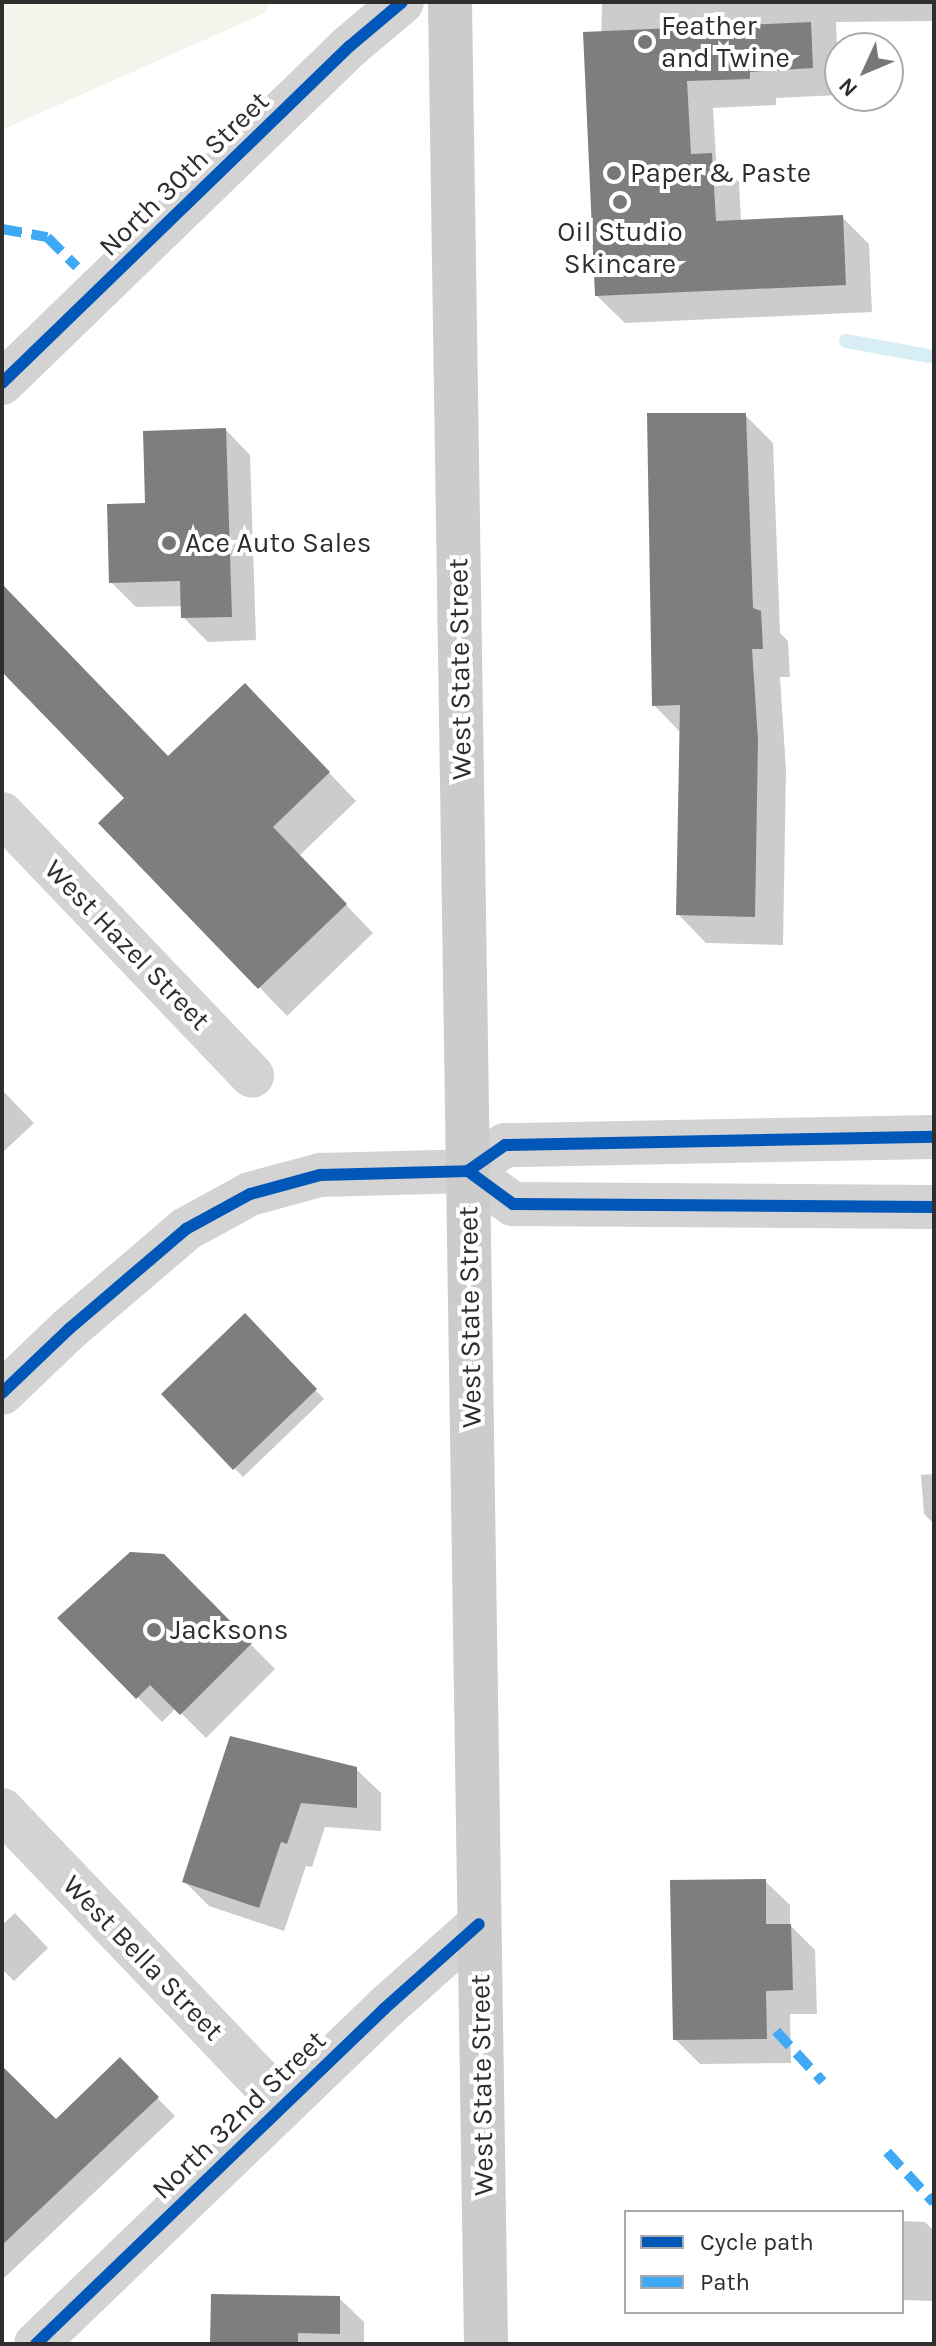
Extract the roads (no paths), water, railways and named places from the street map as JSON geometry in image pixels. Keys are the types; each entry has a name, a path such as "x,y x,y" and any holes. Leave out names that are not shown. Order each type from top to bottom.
{"main road":[{"name":"West State Street","path":"450,2 486,2344"}],"street":[{"name":"North 30th Street","path":"2,383 350,46 402,2"},
{"name":"West Hazel Street","path":"2,814 252,1076"},
{"path":"2,1393 69,1329 186,1229 250,1194 320,1175 468,1171 505,1145 934,1137"},
{"path":"468,1171 513,1204 934,1207"},
{"name":"West Bella Street","path":"2,1810 284,2105"},
{"name":"North 32nd Street","path":"36,2344 384,2009 479,1924"}],"waterway":[{"path":"846,341 934,357"}],"place":[{"name":"Feather and Twine","path":"645,42"},
{"name":"Paper & Paste","path":"614,173"},
{"name":"Oil Studio Skincare","path":"620,202"},
{"name":"Ace Auto Sales","path":"169,543"},
{"name":"Jacksons","path":"154,1630"}]}
